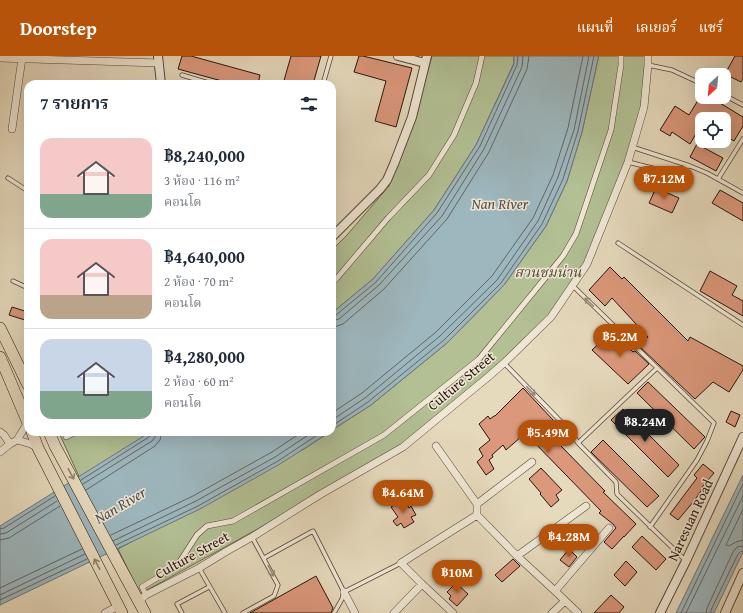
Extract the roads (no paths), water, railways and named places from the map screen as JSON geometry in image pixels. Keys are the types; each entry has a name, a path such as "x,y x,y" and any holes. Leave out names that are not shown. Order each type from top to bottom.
{"main road":[{"path":"0,328 24,377"},
{"path":"0,357 24,413"},
{"path":"34,436 38,448 118,606"},
{"path":"53,437 130,585 143,598 145,613"}],"street":[{"path":"336,227 380,189 387,180 412,117 426,60 398,56"},
{"path":"336,279 388,218 429,175 454,135 476,83 482,56"},
{"path":"143,598 142,588 177,566 197,535 207,526 233,521 384,435 479,359 563,256 576,234 611,130 622,56"},
{"name":"Culture Street","path":"143,598 199,568 321,494 403,447 488,378 551,317 587,264 628,162 644,107 648,56"},
{"path":"0,58 158,59 160,80"},
{"path":"12,129 22,58"},
{"path":"0,452 17,440 24,429"},
{"path":"0,432 10,444"},
{"name":"Naresuan Road","path":"660,613 686,561 743,437"},
{"path":"17,440 31,444 38,448"},
{"path":"436,446 477,504 477,515 516,556 578,613"},
{"path":"477,504 532,462"},
{"path":"516,556 586,506"},
{"path":"453,613 401,563 477,515"},
{"path":"555,591 609,528"},
{"path":"725,613 743,573"},
{"path":"394,613 422,584"},
{"path":"344,592 355,613"},
{"path":"552,613 565,600"},
{"path":"105,613 118,606"}],"lane":[{"path":"324,80 331,56"},
{"path":"648,65 672,70 695,81"},
{"path":"182,74 200,80"},
{"path":"731,99 743,105"},
{"path":"718,179 743,139"},
{"path":"632,147 707,173 743,193"},
{"path":"628,162 672,173 690,166"},
{"path":"8,178 24,188"},
{"path":"618,243 743,326"},
{"path":"13,281 24,286"},
{"path":"572,286 714,423 697,460 650,527"},
{"path":"504,363 572,433 578,443 616,482 617,494 686,561"},
{"path":"578,443 657,368"},
{"path":"264,558 313,531 344,592 342,599 334,613"},
{"path":"243,613 274,596 278,585 252,537"},
{"path":"344,592 401,563"},
{"path":"199,568 225,613"},
{"path":"182,613 177,604 209,586"}],"water":[{"name":"Nan River","path":"514,56 598,56 582,132 567,181 546,226 504,285 447,343 371,405 336,427 336,310 373,279 434,210 476,145 514,64"},
{"name":"Nan River","path":"144,436 324,436 280,464 200,509 0,605 0,526"},
{"path":"743,475 743,552 714,613 676,613"}],"park label":[{"name":"สวนชมน่าน","path":"548,272"}]}
